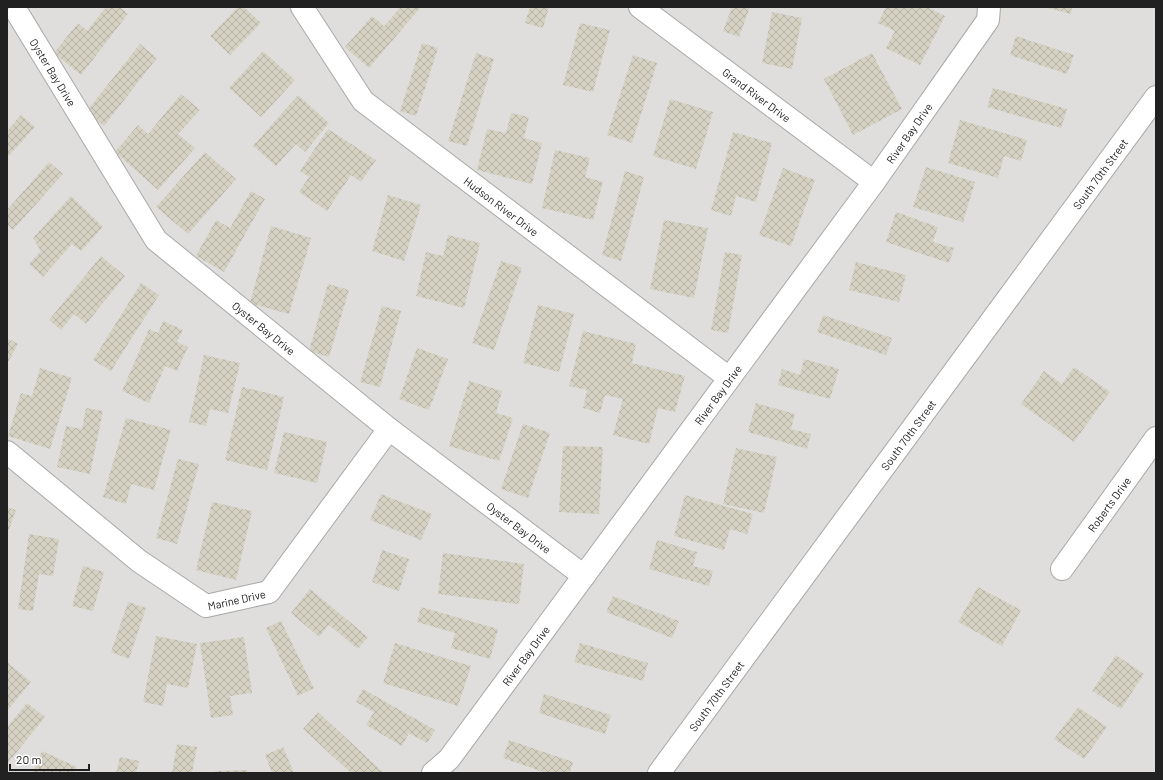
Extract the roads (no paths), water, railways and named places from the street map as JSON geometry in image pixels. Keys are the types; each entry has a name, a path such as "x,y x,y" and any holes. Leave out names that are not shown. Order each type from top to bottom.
{"street":[{"name":"Hudson River Drive","path":"302,7 363,101 729,378"},
{"name":"Grand River Drive","path":"640,7 874,182"},
{"name":"River Bay Drive","path":"433,773 449,759 874,182 988,20 989,7"},
{"name":"Oyster Bay Drive","path":"18,13 156,240 389,429 584,576"},
{"name":"South 70th Street","path":"659,773 1156,97"},
{"name":"Marine Drive","path":"7,452 138,561 206,606 269,592 389,429"},
{"name":"Roberts Drive","path":"1062,569 1156,438"}]}
